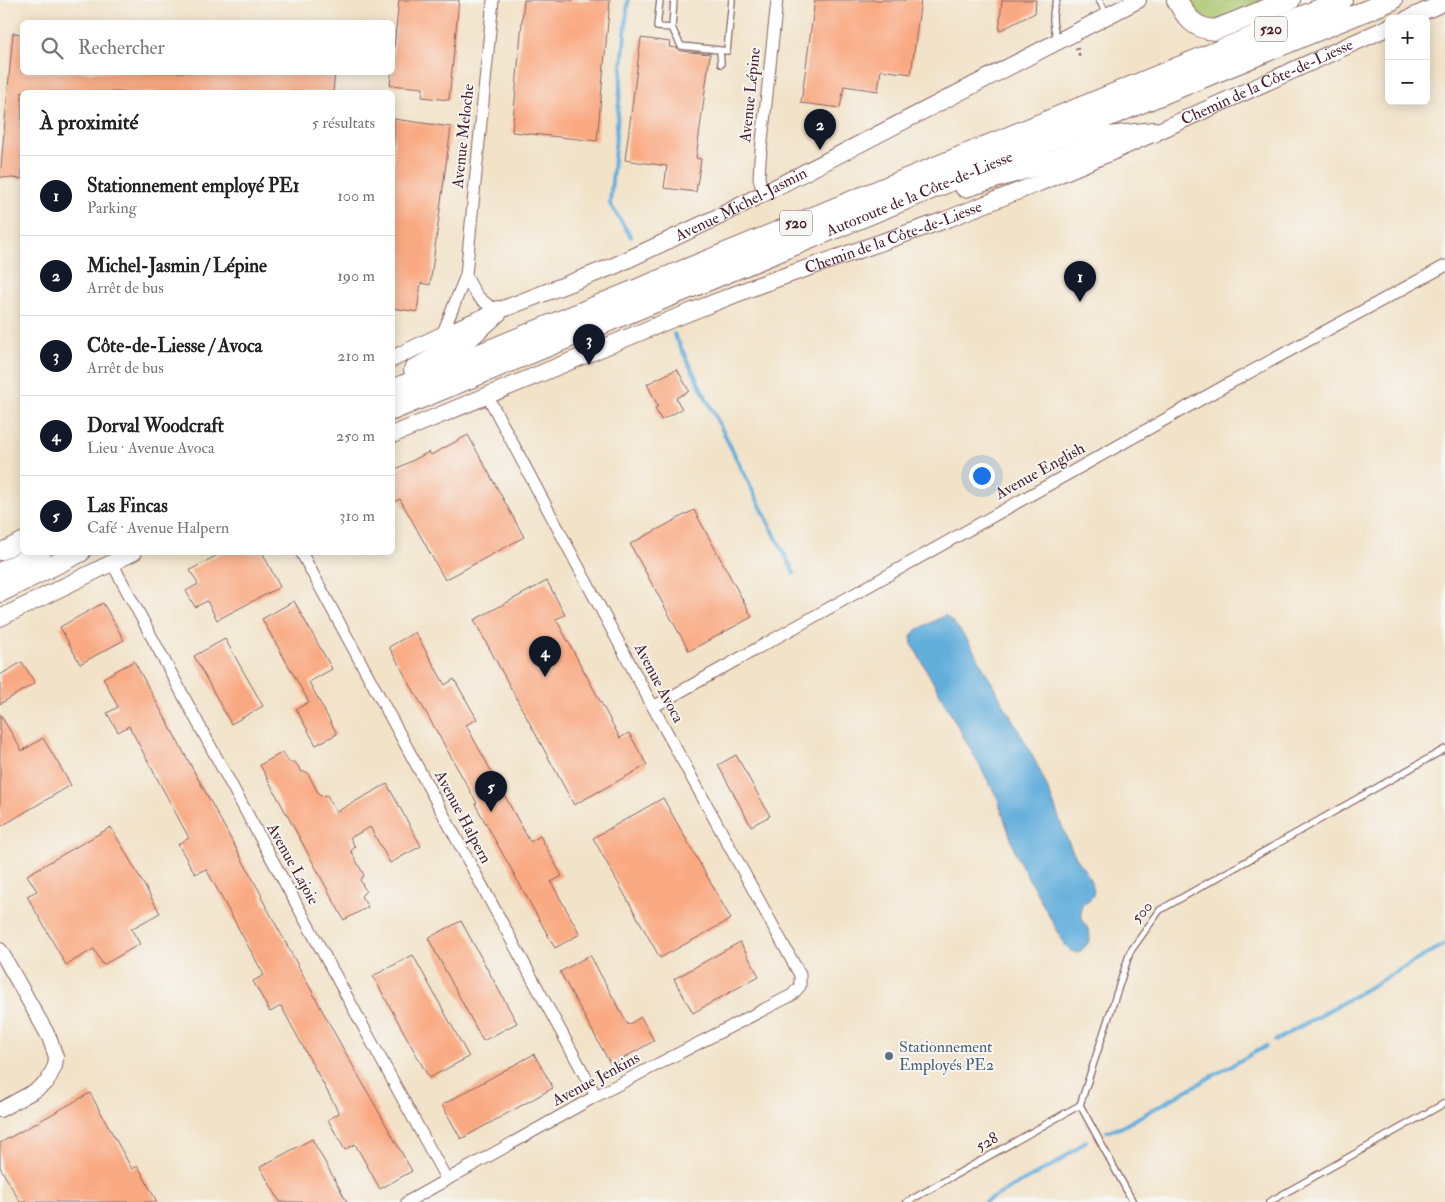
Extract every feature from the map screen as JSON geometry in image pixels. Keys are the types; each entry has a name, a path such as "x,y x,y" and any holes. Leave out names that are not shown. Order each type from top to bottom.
{"highway":[{"path":"1177,0 1190,22 1202,28 1214,30 1290,0"},
{"name":"Autoroute de la Côte-de-Liesse","path":"395,389 1342,0"},
{"name":"Autoroute de la Côte-de-Liesse","path":"395,409 1392,0"},
{"path":"839,227 1054,160 1109,137 1154,132"},
{"path":"395,381 465,340 498,312"},
{"path":"0,573 36,555"},
{"path":"0,592 74,555"}],"main road":[{"name":"Avenue Michel-Jasmin","path":"498,312 631,259 720,216 1138,0"},
{"path":"1416,15 1445,2"},
{"name":"Chemin de la Côte-de-Liesse","path":"395,434 759,285 992,202 1112,152 1385,29"},
{"path":"395,358 442,335 498,312"},
{"path":"0,552 20,542"},
{"path":"0,618 128,555"}],"street":[{"name":"Avenue Meloche","path":"442,335 466,275 492,0"},
{"name":"Avenue Lépine","path":"763,193 759,178 760,160 777,0"},
{"name":"Avenue English","path":"653,707 1230,383 1445,266"},
{"path":"466,275 473,290 482,302 498,312"},
{"name":"Avenue Avoca","path":"487,395 653,707 800,975 800,986"},
{"name":"Avenue Halpern","path":"303,555 596,1096"},
{"name":"Avenue Lajoie","path":"112,563 447,1180"},
{"path":"0,950 49,1037 56,1057 55,1066 47,1082 42,1087 0,1110"},
{"name":"Avenue Jenkins","path":"407,1202 596,1096 792,995 800,986"}],"lane":[{"path":"660,0 657,27 672,28"},
{"path":"674,0 672,28 681,46 720,50 727,50 732,0"},
{"path":"1058,0 1054,10 1053,24 1059,41"},
{"path":"1099,0 1108,16"},
{"path":"720,50 721,64"},
{"name":"500","path":"1080,1106 1130,952 1160,910 1445,749"},
{"path":"1269,1202 1445,1103"},
{"path":"1080,1106 1133,1202"},
{"name":"528","path":"908,1202 1080,1106"}],"green space":[{"path":"1190,0 1269,0 1221,19 1212,20 1200,15"}],"water":[{"path":"945,615 960,630 972,647 1027,746 1047,787 1071,848 1092,884 1094,894 1081,909 1081,915 1090,935 1089,941 1078,953 1071,951 1065,945 1017,857 997,797 912,644 911,637 915,631"}],"building":[{"path":"399,0 459,0 449,100 422,97 423,88 390,85 391,75 395,75 395,38"},
{"path":"524,0 610,0 597,141 512,132"},
{"path":"815,0 921,0 911,74 881,70 878,91 844,86 840,108 801,103"},
{"path":"1002,0 1036,0 1035,13 999,31"},
{"path":"13,33 20,34 20,75 335,75 333,90 20,90 20,179 0,177"},
{"path":"641,38 670,42 669,47 677,48 680,51 710,54 696,158 701,159 696,192 664,188 667,166 625,160"},
{"path":"395,119 451,127 430,285 421,283 417,312 395,308"},
{"path":"677,369 689,391 676,398 682,409 661,420 655,408 658,406 647,384"},
{"path":"468,435 524,537 445,580 400,499 395,502 395,469 429,452 431,455"},
{"path":"694,510 752,617 689,651 630,544"},
{"path":"218,555 264,555 280,587 217,620 207,601 195,607 186,591 198,584 190,570"},
{"path":"547,581 565,615 556,619 620,738 629,733 647,765 574,805 474,620"},
{"path":"294,601 332,669 309,682 337,734 316,745 296,709 309,702 262,619"},
{"path":"103,603 124,640 80,664 60,627"},
{"path":"415,632 445,685 454,679 477,719 466,725 530,842 540,836 562,876 551,882 580,934 555,948 475,804 477,803 389,647"},
{"path":"225,639 263,706 231,724 194,656"},
{"path":"134,661 335,1034 412,1171 380,1189 355,1144 345,1150 328,1120 339,1113 281,1006 270,1012 253,981 264,975 206,869 195,874 178,844 189,838 129,726 118,732 107,713 118,707 103,678"},
{"path":"22,662 35,683 0,704 0,675"},
{"path":"0,714 22,751 43,738 71,785 0,827"},
{"path":"283,752 289,762 295,762 302,772 307,772 320,796 327,795 336,812 387,784 421,846 390,863 370,827 350,838 355,847 351,851 364,875 360,880 366,891 361,896 368,907 344,920 260,765"},
{"path":"736,755 770,816 751,826 718,765"},
{"path":"663,798 731,919 660,958 593,838"},
{"path":"111,827 160,913 131,929 140,944 103,965 94,949 66,965 27,896 37,891 27,875"},
{"path":"461,921 517,1023 483,1041 428,938"},
{"path":"740,942 759,976 693,1013 674,979"},
{"path":"413,955 469,1057 429,1078 373,976"},
{"path":"590,955 628,1025 641,1017 654,1041 611,1065 560,972"},
{"path":"534,1054 553,1088 461,1139 442,1105"},
{"path":"90,1093 132,1169 138,1166 157,1202 20,1202 0,1167 0,1143"},
{"path":"312,1139 347,1202 280,1202 260,1167"}],"waterway":[{"path":"628,0 610,204 631,237"},
{"path":"674,334 794,573"},
{"path":"1275,1041 1445,944"},
{"path":"1107,1131 1120,1128 1266,1046"},
{"path":"985,1202 1057,1163 1086,1141"}],"place":[{"name":"Michel-Jasmin / Lépine","path":"820,150"},
{"name":"Stationnement employé PE1","path":"1080,302"},
{"name":"Côte-de-Liesse / Avoca","path":"589,365"},
{"name":"Dorval Woodcraft","path":"545,677"},
{"name":"Las Fincas","path":"491,812"},
{"name":"Stationnement Employés PE2","path":"889,1056"}]}
